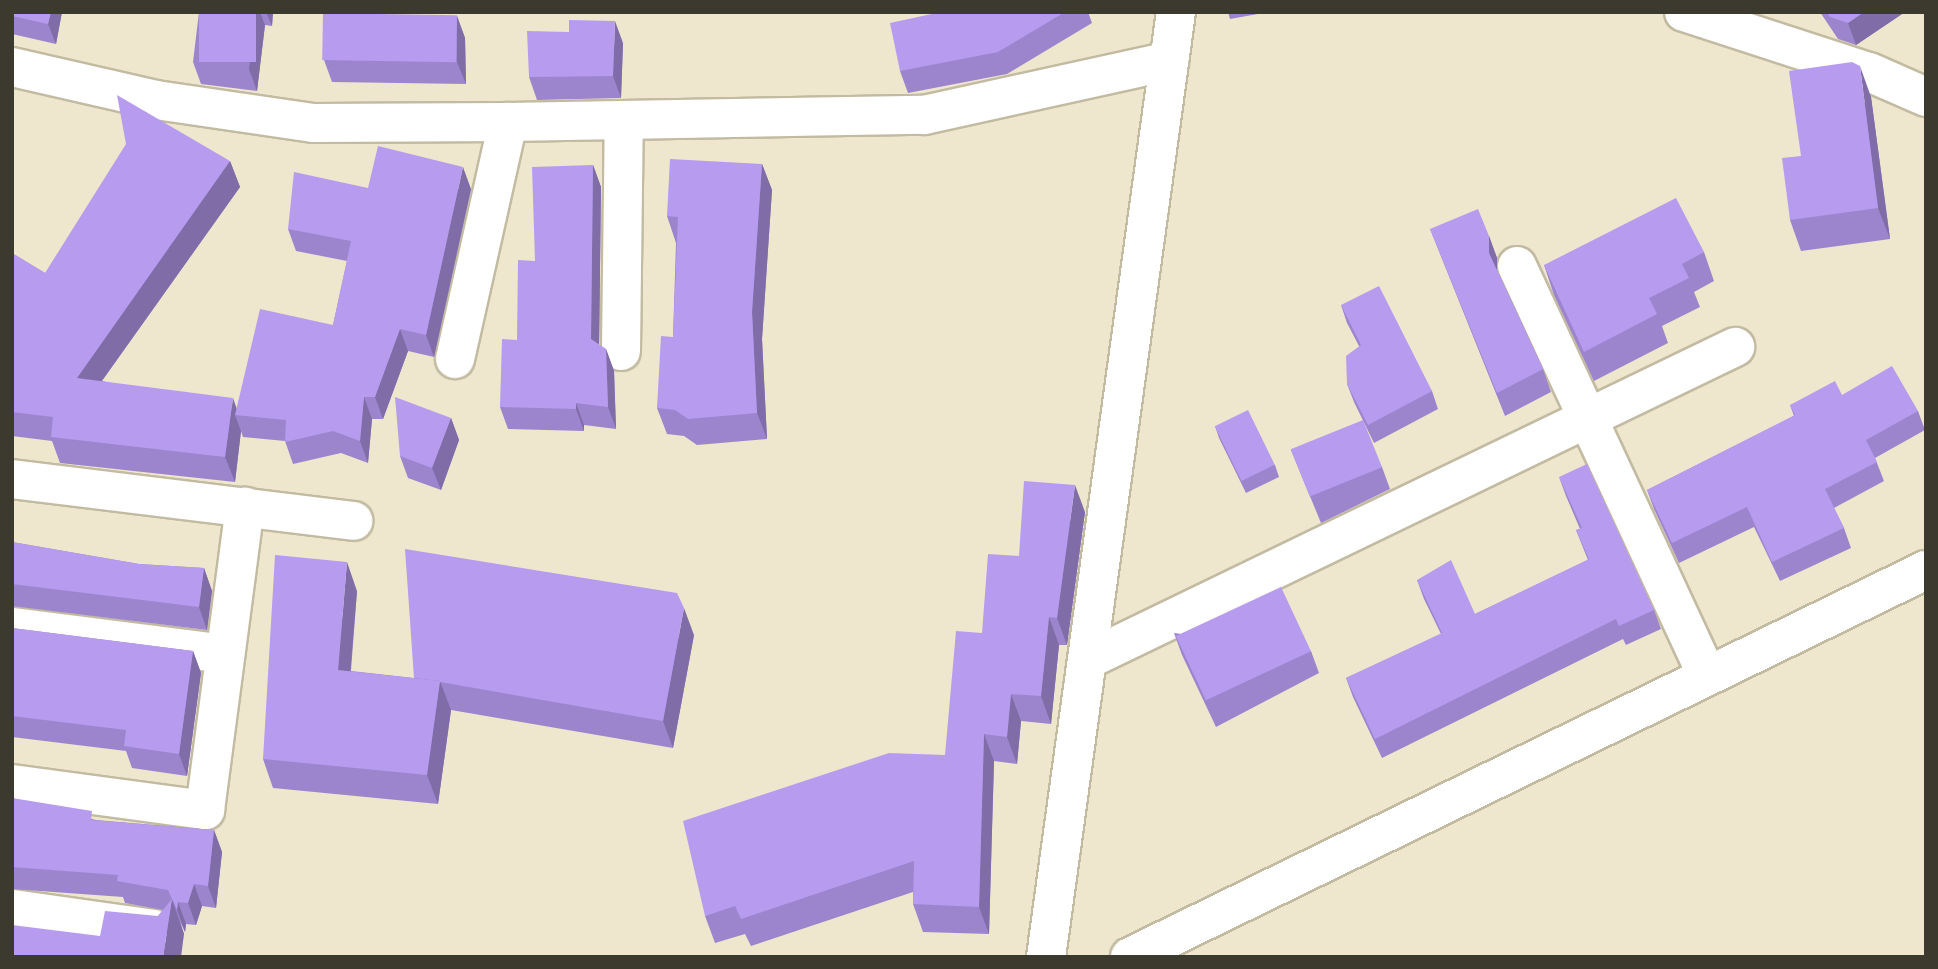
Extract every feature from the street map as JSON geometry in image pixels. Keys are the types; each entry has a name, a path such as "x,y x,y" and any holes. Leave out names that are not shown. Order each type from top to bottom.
{"street":[{"path":"1046,957 1177,12"},
{"path":"1684,12 1869,72 1926,97"},
{"path":"12,67 156,100 313,122 508,122 923,115 1169,61"},
{"path":"621,351 624,120"},
{"path":"455,359 508,122"},
{"path":"1517,266 1707,676"},
{"path":"1087,660 1735,348"},
{"path":"12,479 353,521"},
{"path":"12,784 205,810 244,507"},
{"path":"1130,957 1926,570"},
{"path":"12,627 225,654"},
{"path":"12,909 163,930"}],"building":[{"path":"12,12 51,12 48,24 12,16"},
{"path":"199,12 256,12 256,62 199,62"},
{"path":"941,12 1065,12 998,52 900,71 890,23"},
{"path":"1827,12 1864,12 1848,23 1830,17"},
{"path":"323,13 457,15 456,62 322,60"},
{"path":"569,20 615,21 613,76 529,77 527,31 569,32"},
{"path":"1852,62 1860,66 1878,208 1790,220 1782,158 1801,156 1789,71"},
{"path":"117,95 230,161 77,378 233,398 225,457 51,437 53,417 12,412 12,253 45,273 126,144"},
{"path":"378,146 463,167 426,335 400,329 375,397 364,397 360,441 333,431 285,442 286,420 235,415 260,309 333,325 351,241 288,229 294,172 368,188"},
{"path":"670,159 762,164 752,312 757,413 688,419 675,410 657,408 661,336 673,337 678,217 667,216"},
{"path":"593,165 591,339 606,349 608,407 576,403 576,409 500,407 502,339 517,340 518,260 535,261 532,167"},
{"path":"1676,198 1704,252 1682,264 1689,278 1649,298 1657,314 1584,352 1544,265"},
{"path":"1478,209 1489,236 1489,253 1543,369 1497,393 1430,229"},
{"path":"1379,286 1432,391 1368,425 1347,384 1346,356 1361,345 1341,305"},
{"path":"1892,366 1918,411 1866,440 1877,462 1825,489 1844,528 1772,562 1747,507 1672,543 1647,490 1795,415 1790,405 1835,381 1842,395"},
{"path":"395,397 451,418 432,468 400,456"},
{"path":"1248,410 1275,465 1241,481 1215,426"},
{"path":"1363,420 1382,467 1310,497 1291,449"},
{"path":"1587,464 1654,610 1619,626 1616,619 1375,739 1346,678 1442,633 1417,580 1451,560 1475,614 1589,559 1576,530 1582,528 1559,477"},
{"path":"1024,481 1075,485 1057,618 1049,617 1041,696 1011,694 1007,737 984,734 979,907 913,904 914,861 741,919 735,906 705,916 683,821 889,753 945,755 956,631 982,633 988,554 1019,556"},
{"path":"12,542 139,564 204,568 199,607 12,584"},
{"path":"405,549 677,593 684,608 663,721 414,678"},
{"path":"275,555 347,562 338,670 440,681 427,775 263,759"},
{"path":"1281,587 1311,651 1206,700 1176,636"},
{"path":"12,628 193,651 179,754 124,746 126,730 12,716"},
{"path":"12,798 92,811 91,820 214,830 208,886 194,884 188,903 178,902 177,910 168,890 117,881 118,875 12,867"},
{"path":"172,899 163,957 12,957 12,925 100,936 105,911 158,916"}]}
